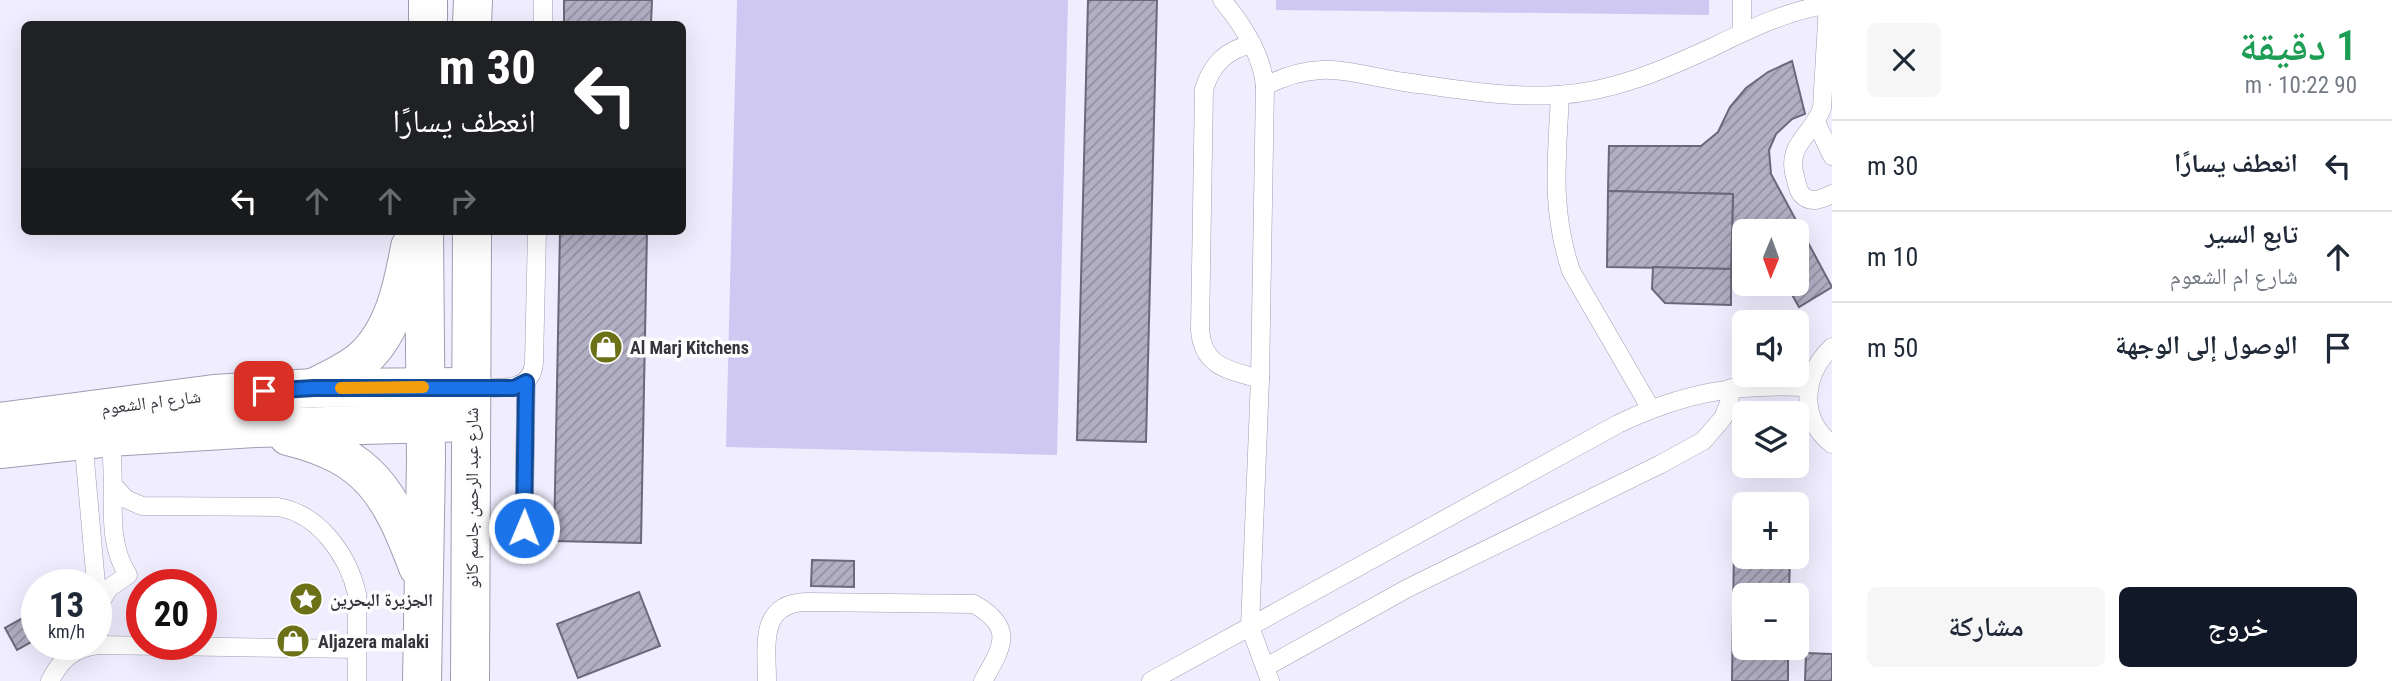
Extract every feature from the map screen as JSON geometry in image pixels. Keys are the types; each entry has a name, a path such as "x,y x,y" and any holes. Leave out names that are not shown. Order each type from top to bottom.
{"main road":[{"path":"428,21 429,0"},
{"path":"472,0 472,21"},
{"path":"314,388 363,359 379,341 400,293 412,235"},
{"path":"422,681 426,405 424,235"},
{"name":"شارع عبد الرحمن جاسم كانو","path":"472,235 473,671"},
{"name":"شارع ام الشعوم","path":"0,449 93,422 214,394 314,388 426,405"},
{"name":"شارع ام الشعوم","path":"0,422 93,422 256,428 426,405 471,405"},
{"path":"256,428 309,441 341,454 365,472 401,523 423,579"}],"lane":[{"path":"543,0 543,21"},
{"path":"1222,0 1252,44 1261,62 1265,86 1260,379 1250,627 1268,674 1408,588 1703,441 1723,418 1731,388"},
{"path":"1742,0 1742,31"},
{"path":"1265,86 1298,72 1333,69 1439,87 1514,95 1560,95 1609,87 1647,76 1770,19 1830,4 1822,108 1816,122 1796,147 1791,167 1798,188 1805,197 1815,200 1832,194"},
{"path":"1252,44 1232,51 1216,64 1204,89 1200,330 1205,352 1213,362 1260,379"},
{"path":"1560,95 1556,198 1563,247 1571,271 1651,409"},
{"path":"1816,122 1832,156"},
{"path":"471,405 514,388 530,377 534,363 537,235"},
{"path":"1809,383 1820,359 1832,347"},
{"path":"524,528 526,382"},
{"path":"1151,681 1651,409 1704,392 1744,387"},
{"path":"1808,387 1811,416 1818,429 1832,444"},
{"path":"93,422 114,486 115,545 128,575 112,586"},
{"path":"93,422 96,569"},
{"path":"114,486 126,499 142,506 278,507 307,516 340,553 352,575 357,594 357,681"},
{"path":"767,681 768,629 771,620 786,605 807,601 974,604 988,612 999,625 1002,641 998,656 983,681"},
{"path":"112,645 357,649"},
{"path":"51,681 63,660"}],"shaded area":[{"path":"737,0 1068,0 1057,455 726,447"},
{"path":"1276,0 1709,0 1709,15 1276,10"}],"building":[{"path":"564,0 652,0 651,21 564,21"},
{"path":"1088,0 1157,0 1146,442 1077,440"},
{"path":"1792,61 1805,114 1792,119 1776,134 1769,150 1771,174 1795,219 1732,219 1733,194 1608,191 1609,146 1701,146 1718,132 1730,107 1746,88 1768,72"},
{"path":"1608,191 1733,194 1731,269 1607,267"},
{"path":"560,235 647,235 641,543 554,541"},
{"path":"1810,246 1832,287 1799,307 1793,296 1810,296"},
{"path":"1653,267 1731,269 1731,305 1665,303 1652,289"},
{"path":"812,560 854,561 854,587 811,586"},
{"path":"1734,569 1790,569 1789,583 1733,583"},
{"path":"639,592 660,646 578,678 557,624"},
{"path":"21,619 21,648 17,650 5,628"},
{"path":"1809,653 1832,654 1832,681 1805,681 1806,660 1809,660"},
{"path":"1732,660 1788,660 1788,681 1732,681"}],"slow traffic":[{"path":"341,388 423,387"}],"place":[{"name":"Al Marj Kitchens","path":"606,347"},
{"name":"الجزيرة البحرين","path":"306,599"},
{"name":"Aljazera malaki","path":"293,641"}],"route":[{"path":"264,391 314,388 514,388 526,382 524,528"}]}
